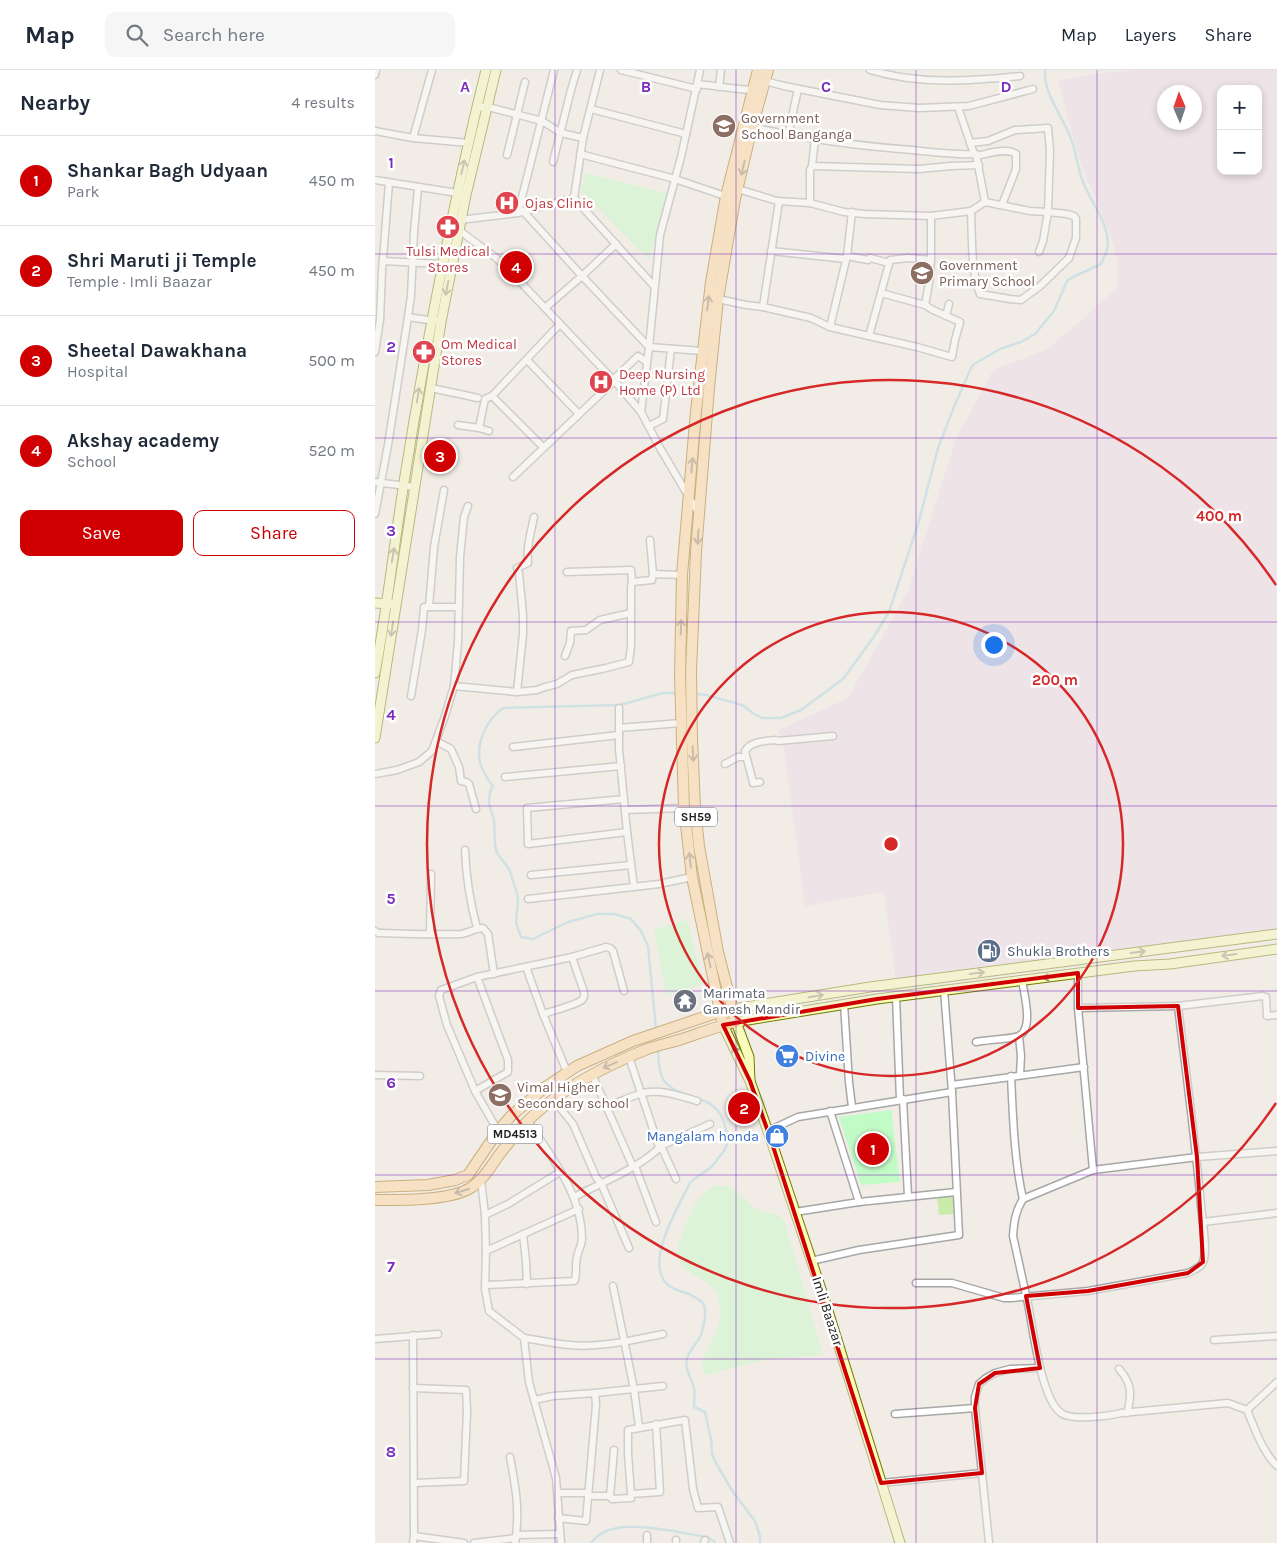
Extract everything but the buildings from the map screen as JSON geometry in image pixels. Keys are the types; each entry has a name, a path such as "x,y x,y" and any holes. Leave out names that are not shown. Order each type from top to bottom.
{"main road":[{"path":"375,673 403,485 431,321 457,193 486,70"},
{"path":"375,738 441,322 467,195 496,70"},
{"name":"SH59","path":"737,1022 718,952 699,846 695,807 691,671 699,515 718,299 733,195 752,90 758,70"},
{"name":"SH59","path":"723,1025 692,877 684,808 679,676 682,575 702,351 711,282 768,70"},
{"path":"411,442 421,444"},
{"path":"375,604 386,603 395,605"},
{"path":"719,1012 733,1008 870,987 1277,934"},
{"path":"750,1081 723,1025 896,996 1134,966 1170,964 1277,948"},
{"name":"MD4513","path":"375,1187 428,1185 455,1180 468,1175 498,1131 511,1116 544,1088 567,1072 633,1040 719,1012"},
{"path":"737,1022 749,1057 750,1081"},
{"name":"MD4513","path":"375,1200 426,1199 458,1193 471,1188 481,1180 519,1129 553,1099 592,1074 629,1057 723,1025"},
{"name":"Imli Baazar","path":"750,1081 811,1261 900,1543"}],"street":[{"path":"375,75 376,70"},
{"path":"413,138 432,70"},
{"path":"520,212 555,70"},
{"path":"553,162 577,70"},
{"path":"600,70 583,138 575,198 654,286"},
{"path":"621,70 697,87 752,90"},
{"path":"641,412 660,235 681,157 700,70"},
{"path":"719,87 721,70"},
{"path":"870,70 889,76 946,82 1020,76"},
{"path":"765,81 880,105 919,108 969,106 1033,89"},
{"path":"507,155 525,82"},
{"path":"788,135 799,89"},
{"path":"477,107 488,107 542,121 561,133 583,138"},
{"path":"958,107 979,165 985,202"},
{"path":"591,109 686,134"},
{"path":"752,127 788,135 882,148 975,155 1012,151 1016,154 1016,169 1002,205"},
{"path":"970,143 988,141 1015,130 1048,128 1051,151 1048,212 1039,252"},
{"path":"375,131 413,138 469,143"},
{"path":"810,204 810,170 815,139"},
{"path":"581,154 733,195 810,204 852,212 931,216 971,211 985,202 1030,211 1067,214 1074,216 1076,219 1076,238 1069,258 1040,286 1021,300 1010,300 980,294 977,287 972,245 971,211"},
{"path":"812,166 919,169 979,165"},
{"path":"375,180 457,193"},
{"path":"375,352 378,271 383,261 389,183"},
{"path":"375,514 378,482 388,445 411,296 418,188"},
{"path":"451,221 520,212 575,198"},
{"path":"763,306 779,201"},
{"path":"520,212 649,347 702,351"},
{"path":"829,327 847,258 852,212"},
{"path":"925,305 931,260 931,216"},
{"path":"460,231 495,257 613,380 641,412 659,448 699,515"},
{"path":"545,308 616,244"},
{"path":"771,251 867,260 870,258 889,263"},
{"path":"869,336 890,260 907,258 931,260"},
{"path":"383,261 442,264"},
{"path":"718,299 746,306 763,306 811,318 829,327 952,357 960,322 925,305 881,293"},
{"path":"946,316 949,304"},
{"path":"408,317 441,322"},
{"path":"479,428 485,399 492,396 559,325"},
{"path":"649,426 663,420 671,349"},
{"path":"513,477 638,356 647,362"},
{"path":"527,360 579,414"},
{"path":"431,388 478,398"},
{"path":"492,396 543,447"},
{"path":"458,425 489,431"},
{"path":"378,482 414,487"},
{"path":"429,607 434,547 445,490"},
{"path":"375,774 397,770 419,762 431,751 436,742 454,686 458,642 460,557 464,517 468,506"},
{"path":"517,692 523,634 523,615 517,568 528,563 528,544 534,517"},
{"path":"632,582 653,580 650,540"},
{"path":"454,686 517,692 537,690 557,684 572,675 629,662 631,646 631,570 567,572"},
{"path":"653,574 682,575"},
{"path":"411,696 424,607 459,607"},
{"path":"565,656 570,643 571,631 586,630 600,620 631,613"},
{"path":"619,708 621,766 634,887"},
{"path":"619,728 681,723"},
{"path":"513,747 619,735"},
{"path":"760,782 753,783 745,751 748,747 758,742 833,736"},
{"path":"436,742 451,749 459,767 461,781 469,784 476,809"},
{"path":"725,764 738,757 746,757"},
{"path":"505,777 621,766"},
{"path":"625,799 527,808 529,844 627,832"},
{"path":"625,810 684,808"},
{"path":"465,850 466,876 477,928"},
{"path":"531,875 631,865"},
{"path":"430,934 431,874"},
{"path":"528,899 634,887 692,877"},
{"path":"375,931 378,933 430,934 471,932 477,928 483,928 488,934 494,974"},
{"path":"498,1131 475,1092 447,1024 439,996 441,990 477,977 572,957 606,947 613,951 624,991"},
{"path":"543,1014 575,1003 584,997 572,957"},
{"path":"526,967 567,1072"},
{"path":"1078,973 1078,1008 1093,1170"},
{"path":"475,1092 508,1072 509,1068 508,1060 477,977"},
{"path":"976,1042 1019,1036 1025,1031 1028,1019 1022,980"},
{"path":"811,1261 859,1250 959,1235 952,1088 944,990"},
{"path":"896,996 908,1196"},
{"path":"1078,1008 1178,1006 1266,997 1267,1016 1277,1016"},
{"path":"844,1004 852,1108"},
{"path":"916,1283 952,1283 1004,1298 1087,1291 1188,1273 1200,1267 1205,1253 1203,1222 1197,1157 1178,1006"},
{"path":"1019,1036 1021,1075"},
{"path":"629,1057 658,1144 661,1146 676,1179"},
{"path":"768,1131 799,1117 901,1099 1011,1076 1084,1067"},
{"path":"592,1074 634,1166 656,1222"},
{"path":"375,1076 420,1076"},
{"path":"1011,1076 1019,1184 1023,1199"},
{"path":"606,1108 642,1094 655,1092 671,1093 697,1101"},
{"path":"553,1099 573,1124 629,1248"},
{"path":"831,1111 859,1202"},
{"path":"485,1285 574,1282 575,1280 577,1257 582,1245 579,1209 561,1172 528,1121"},
{"path":"574,1197 634,1166 657,1151 661,1146 710,1124"},
{"path":"1277,1151 1197,1157 1093,1170 1023,1199 1017,1209 1014,1220 1013,1236 1040,1368 1048,1394 1061,1414 1105,1417 1228,1403 1247,1410 1270,1458 1277,1466"},
{"path":"485,1215 508,1204 561,1172"},
{"path":"481,1180 485,1215 485,1285 489,1312 523,1338 571,1345 625,1342 663,1334"},
{"path":"795,1212 859,1202 957,1192"},
{"path":"486,1251 579,1209"},
{"path":"1203,1222 1277,1213"},
{"path":"523,1234 527,1284"},
{"path":"613,1286 634,1389 639,1427"},
{"path":"375,1339 438,1334"},
{"path":"413,1335 413,1543"},
{"path":"1215,1340 1277,1336"},
{"path":"523,1338 529,1382 556,1478 561,1543"},
{"path":"989,1543 975,1397 979,1384 995,1373 1010,1369 1040,1368"},
{"path":"1119,1369 1129,1384 1131,1398 1127,1413"},
{"path":"1247,1410 1277,1382"},
{"path":"534,1400 553,1396 663,1386"},
{"path":"413,1388 466,1390 467,1412 464,1481 413,1483"},
{"path":"558,1518 586,1521 596,1405 595,1393"},
{"path":"895,1414 975,1408"},
{"path":"558,1493 610,1496 612,1499 631,1498 628,1430 685,1420 693,1489 698,1508 718,1507 730,1543"},
{"path":"631,1494 660,1492 656,1424"},
{"path":"610,1496 614,1450"},
{"path":"510,1457 517,1497 516,1539"},
{"path":"881,1483 982,1473"},
{"path":"474,1543 560,1534"},
{"path":"647,1535 647,1543"},
{"path":"414,1536 464,1543"}],"highlighted area":[{"path":"1078,973 1078,1008 1178,1006 1197,1157 1203,1262 1188,1273 1088,1291 1026,1296 1040,1368 995,1373 979,1384 975,1408 982,1473 881,1483 771,1140 750,1081 723,1025 877,999"}],"shaded area":[{"path":"1132,70 1277,70 1277,932 896,981 884,892 805,906 785,755 779,730 848,698 908,591 956,439 993,370 1046,350 1117,287 1118,263 1110,233 1079,160 1058,81 1093,74"}],"green space":[{"path":"586,173 667,193 649,260 581,190"},
{"path":"687,920 704,984 666,995 654,929"},
{"path":"891,1110 900,1182 861,1185 839,1117"},
{"path":"715,1186 732,1188 754,1208 776,1215 784,1220 823,1355 764,1360 706,1375 702,1362 718,1326 720,1318 719,1301 716,1293 707,1283 690,1273 682,1265 679,1260 678,1246 695,1205 705,1192"},
{"path":"954,1195 954,1214 939,1215 937,1198"}],"waterway":[{"path":"695,694 706,695 742,705 762,718 781,718 801,710 843,679 873,638 889,612 919,521 938,448 971,368 974,364 1000,349 1021,342 1035,334 1054,311 1067,281 1101,264 1107,250 1108,241 1104,223 1083,182 1069,134 1053,103 1047,86 1045,70"},
{"path":"656,1029 648,946 641,931 631,919 614,914 597,914 568,922 533,939 521,937 516,923 517,893 509,869 497,853 494,820 489,804 490,792 493,786 482,768 479,749 487,726 503,708 620,705 663,693 677,693"},
{"path":"658,1050 660,1072 663,1080 683,1094 709,1103 722,1117 726,1130 727,1142 724,1151 712,1166 690,1183 678,1206 665,1234 659,1263 661,1275 668,1285 675,1290 696,1298 704,1306 705,1316 702,1332 689,1353 686,1363 694,1388 694,1407 705,1412 712,1454 733,1492 755,1521 760,1536 760,1543"},
{"path":"591,1543 600,1534 613,1529 629,1527 662,1529 707,1537 715,1543"}],"place":[{"name":"Government School Banganga","path":"724,126"},
{"name":"Ojas Clinic","path":"507,203"},
{"name":"Tulsi Medical Stores","path":"448,227"},
{"name":"Akshay academy","path":"516,267"},
{"name":"Government Primary School","path":"922,273"},
{"name":"Om Medical Stores","path":"424,352"},
{"name":"Deep Nursing Home (P) Ltd","path":"601,382"},
{"name":"Sheetal Dawakhana","path":"440,456"},
{"name":"Shukla Brothers","path":"989,951"},
{"name":"Marimata Ganesh Mandir","path":"685,1001"},
{"name":"Divine","path":"787,1056"},
{"name":"Vimal Higher Secondary school","path":"500,1095"},
{"name":"Shri Maruti ji Temple","path":"744,1108"},
{"name":"Mangalam honda","path":"777,1136"},
{"name":"Shankar Bagh Udyaan","path":"873,1149"}]}
